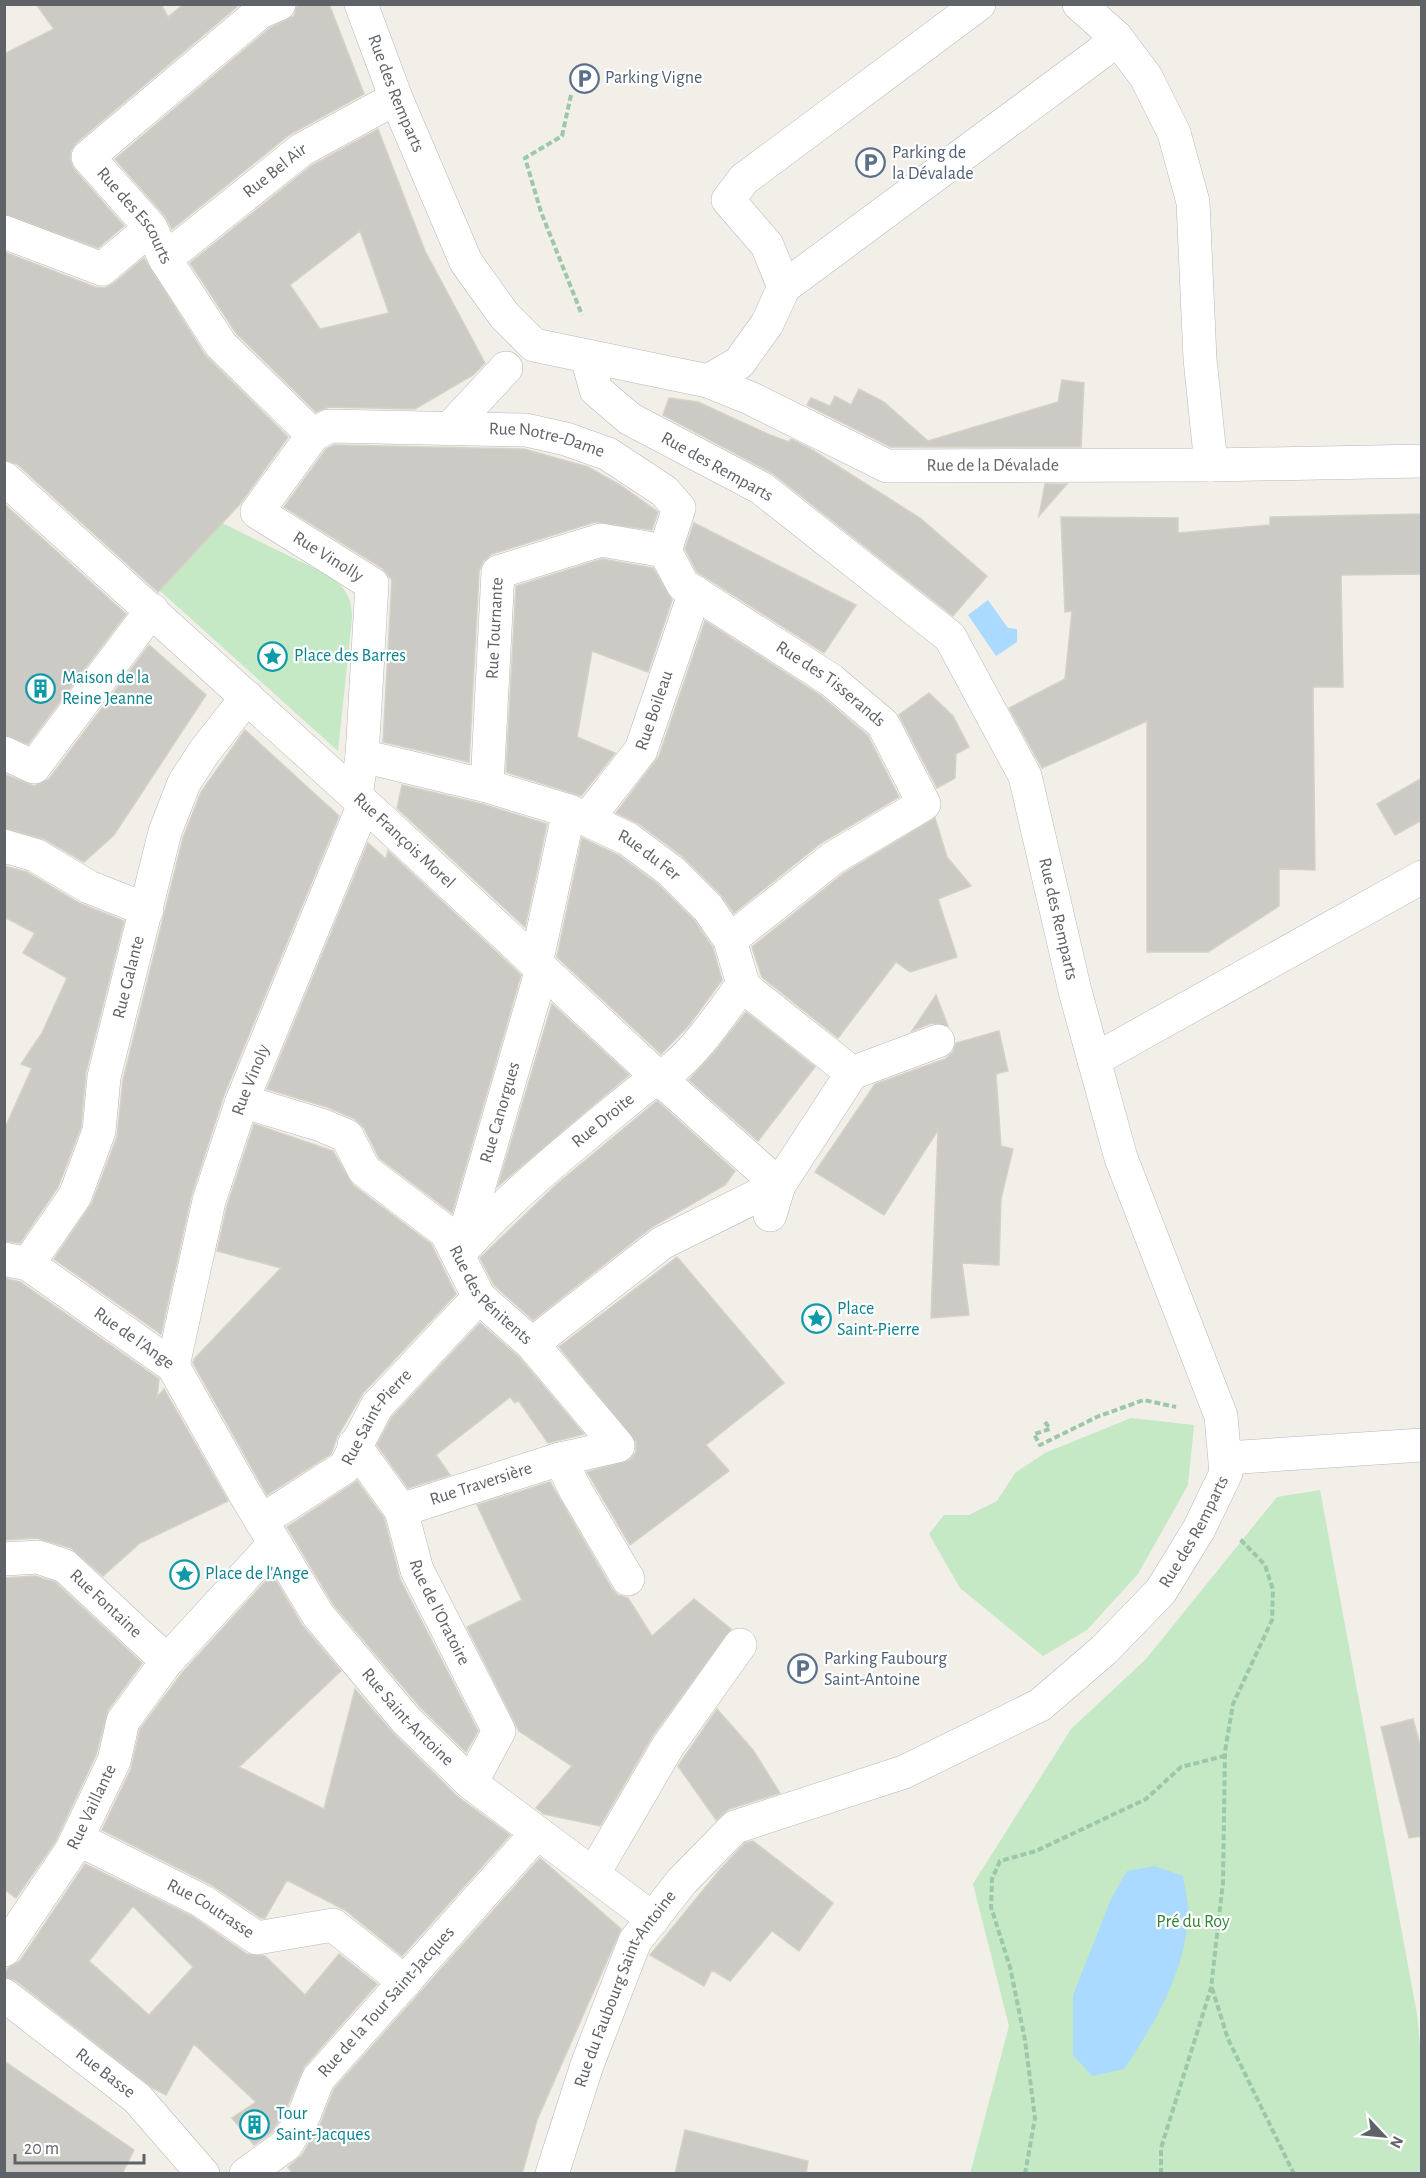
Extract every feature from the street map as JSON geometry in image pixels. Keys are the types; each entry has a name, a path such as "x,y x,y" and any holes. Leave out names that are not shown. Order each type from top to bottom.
{"street":[{"name":"Rue des Escourts","path":"279,4 260,12 88,157 151,228 165,259 221,345 314,435"},
{"name":"Rue des Remparts","path":"361,4 396,98 466,262 504,315 534,345 587,357 596,390 630,419 761,488 950,637 1025,776 1075,991 1121,1158 1221,1416 1226,1473 1210,1507 1161,1591 1104,1650 1040,1705 904,1772 735,1827"},
{"path":"784,287 767,245 728,200 744,179 979,4"},
{"path":"1079,4 1116,37 1146,77 1174,133 1193,202 1200,359 1211,465"},
{"path":"708,381 739,363 768,324 784,287 1100,53 1116,37"},
{"name":"Rue Bel Air","path":"165,259 301,150 396,98"},
{"path":"4,232 102,269 151,228"},
{"name":"Rue de la Dévalade","path":"587,357 668,371 708,381 752,399 887,466 1211,465 1422,460"},
{"path":"450,428 506,368"},
{"name":"Rue Notre-Dame","path":"314,435 329,426 526,430 566,439 608,454 664,491 680,508 665,550"},
{"name":"Rue Vinolly","path":"314,435 257,512 372,584 360,800"},
{"name":"Rue François Morel","path":"4,478 360,800 659,1078 774,1200"},
{"name":"Rue Tournante","path":"487,786 498,572 601,540 665,550"},
{"path":"665,550 689,588"},
{"name":"Rue Boileau","path":"578,814 641,750 689,588"},
{"name":"Rue des Tisserands","path":"689,588 831,680 883,724 924,804 833,858 730,940"},
{"path":"4,753 34,767 152,610"},
{"name":"Rue Galante","path":"16,1262 75,1196 99,1131 104,1077 165,832 184,783 204,752 247,697"},
{"name":"Rue du Fer","path":"362,756 487,786 578,814 628,839 672,871 708,908 730,940 743,984"},
{"name":"Rue Vinoly","path":"173,1366 209,1201 242,1101 360,800"},
{"name":"Rue Canorgues","path":"458,1255 539,967 578,814"},
{"path":"4,846 35,855 89,887 147,910"},
{"path":"1094,1060 1422,877"},
{"path":"743,984 852,1073"},
{"name":"Rue Droite","path":"458,1255 478,1232 536,1177 675,1066 698,1043 743,984"},
{"path":"532,1344 662,1243 774,1200 852,1073 938,1041"},
{"name":"Rue des Pénitents","path":"242,1101 321,1125 347,1136 364,1170 446,1232 479,1297 532,1344 618,1446 560,1459"},
{"name":"Rue de l'Ange","path":"16,1262 173,1366 267,1532"},
{"name":"Rue Saint-Pierre","path":"166,1661 267,1532 345,1467 354,1445 377,1406 479,1297"},
{"name":"Rue de l'Oratoire","path":"354,1445 401,1510 417,1570 499,1731 471,1783"},
{"path":"1226,1458 1422,1445"},
{"path":"560,1459 576,1491 628,1579"},
{"name":"Rue Traversière","path":"401,1510 560,1459"},
{"name":"Rue Saint-Antoine","path":"267,1532 318,1615 406,1720 471,1783 536,1834 594,1873 653,1919"},
{"name":"Rue Fontaine","path":"4,1559 38,1557 65,1566 166,1661"},
{"path":"594,1873 668,1746 740,1645"},
{"name":"Rue Vaillante","path":"4,1950 78,1839 114,1761 123,1721 166,1661"},
{"name":"Rue du Faubourg Saint-Antoine","path":"552,2174 587,2065 635,1941 682,1881 735,1827"},
{"name":"Rue de la Tour Saint-Jacques","path":"246,2174 286,2145 304,2115 318,2079 536,1834"},
{"name":"Rue Coutrasse","path":"78,1839 202,1901 257,1938 333,1925 405,1982"},
{"name":"Rue Basse","path":"4,1995 137,2098 198,2169"}],"path":[{"path":"571,95 562,136 525,158 541,212 583,315 575,319"},
{"path":"1045,1422 1050,1429 1034,1434 1040,1444 1099,1416 1144,1400 1221,1416"},
{"path":"1161,2174 1161,2148 1212,1988 1223,1882 1224,1756 1233,1704 1272,1620 1273,1590 1265,1565 1210,1507"},
{"path":"1025,2174 1035,2118 1023,2029 1010,1967 991,1907 992,1879 1000,1861 1036,1851 1146,1799 1181,1767 1224,1756"},
{"path":"1212,1988 1228,2039 1294,2174"}],"green space":[{"path":"222,523 328,575 339,584 349,598 352,618 338,751 159,590"},
{"path":"1131,1418 1194,1425 1188,1485 1138,1574 1087,1630 1043,1656 960,1588 929,1534 944,1515 969,1515 997,1501 1015,1473 1045,1453"},
{"name":"Pré du Roy","path":"1320,1490 1417,2014 1422,2066 1421,2173 970,2174 1009,2026 973,1884 1071,1729 1146,1659 1277,1497"}],"water":[{"path":"988,600 1008,628 1017,629 1017,642 996,656 968,615"},
{"path":"1155,1866 1183,1876 1188,1913 1181,1959 1157,2016 1124,2069 1092,2076 1073,2055 1073,1995 1111,1899 1127,1871"}],"building":[{"path":"36,4 161,4 168,17 184,4 240,4 76,143 71,150 70,160 74,169 124,226 98,248 4,214 4,54 54,29"},
{"path":"297,4 329,4 364,94 289,135 172,229 165,216 115,159 270,28 294,16"},
{"path":"378,129 425,251 485,363 473,375 415,409 329,407 316,412 236,333 190,263 311,166","holes":["360,231 389,313 320,329 290,285"]},
{"path":"4,252 95,287 105,288 144,258 205,355 288,437 240,504 158,592 17,464 4,460"},
{"path":"1062,380 1084,383 1081,447 891,447 807,405 811,398 830,406 835,396 851,405 859,389 884,402 928,441 1058,402"},
{"path":"669,398 698,402 770,435 789,442 791,439 809,448 920,518 987,576 953,616 772,473 663,415"},
{"path":"334,445 524,449 588,467 620,485 658,512 652,530 595,522 492,554 483,561 479,571 469,762 383,742 392,580 382,568 284,507 326,449"},
{"path":"1045,484 1067,484 1039,516"},
{"path":"4,504 126,614 28,744 4,735"},
{"path":"1422,514 1422,574 1341,575 1343,687 1313,687 1315,870 1279,869 1279,906 1208,952 1147,952 1147,721 1042,768 1009,708 1065,679 1072,611 1065,612 1061,517 1178,518 1178,533 1270,525 1270,517"},
{"path":"694,523 856,605 824,653 697,572 685,549"},
{"path":"602,559 653,568 672,600 648,672 592,651 577,737 615,753 581,796 506,772 516,586"},
{"path":"705,621 820,695 868,736 899,797 821,843 734,913 721,895 682,856 639,824 616,813 659,756"},
{"path":"149,645 206,695 114,835 84,862 44,839 4,828 4,774 34,786 49,779"},
{"path":"929,693 953,716 969,747 956,754 955,778 937,788 899,715"},
{"path":"245,730 339,816 224,1095 191,1197 161,1334 54,1259 92,1203 117,1137 123,1080 183,838 201,792"},
{"path":"1422,778 1422,820 1395,835 1377,804"},
{"path":"402,785 482,804 547,824 525,927 397,808"},
{"path":"935,818 947,857 971,886 938,899 957,957 910,972 896,962 838,1038 762,977 752,947 844,873"},
{"path":"582,838 618,855 659,885 694,920 713,948 722,980 689,1025 661,1054 557,957"},
{"path":"368,843 386,859 388,851 521,975 452,1213 379,1158 364,1128 355,1119 327,1107 267,1089"},
{"path":"4,866 27,872 79,903 124,921 86,1072 81,1127 58,1187 20,1243 4,1241 4,1130 32,1068 21,1064 42,1033 67,978 23,953 35,933 4,917"},
{"path":"936,995 948,1026 932,1023 912,1031"},
{"path":"552,1004 629,1075 498,1186"},
{"path":"746,1012 815,1067 758,1141 689,1080"},
{"path":"999,1031 1008,1071 996,1074 1001,1146 1013,1149 1001,1199 999,1265 962,1263 969,1315 931,1318 938,1130 884,1215 815,1172 875,1084 945,1059 953,1052 956,1043"},
{"path":"657,1101 735,1171 725,1185 652,1227 533,1320 494,1285 480,1258 557,1184"},
{"path":"254,1124 333,1151 353,1185 431,1244 456,1294 363,1393 337,1437 331,1454 267,1495 193,1363 194,1359 281,1268 217,1251 227,1206"},
{"path":"677,1257 784,1383 706,1445 729,1471 630,1545 587,1472 630,1460 636,1452 636,1442 559,1347"},
{"path":"4,1278 20,1282 159,1379 157,1397 164,1389 228,1501 140,1543 103,1576 71,1548 37,1538 4,1540"},
{"path":"480,1323 519,1357 584,1434 548,1443 518,1400 515,1403 510,1397 436,1455 450,1475 408,1488 377,1445 392,1417"},
{"path":"357,1481 384,1518 400,1579 478,1731 466,1752 420,1707 333,1604 287,1527"},
{"path":"550,1482 612,1589 618,1595 628,1598 652,1636 694,1599 731,1629 653,1735 600,1826 544,1814 536,1808 572,1766 519,1731 467,1627 522,1600 477,1505"},
{"path":"272,1574 302,1625 341,1671 239,1767 324,1809 355,1689 393,1733 458,1797 510,1835 402,1956 345,1910 287,1880 265,1918 261,1918 210,1884 102,1830 131,1769 140,1729 182,1673"},
{"path":"35,1576 55,1582 142,1663 108,1710 96,1755 55,1842 16,1898 4,1889 4,1578"},
{"path":"717,1709 753,1750 780,1793 729,1809 716,1820 678,1766"},
{"path":"1413,1719 1422,1752 1422,1836 1409,1838 1381,1727"},
{"path":"753,1841 833,1903 799,1951 772,1931 730,1981 712,1970 704,1986 650,1955 718,1872 745,1843"},
{"path":"540,1858 621,1929 537,2120 522,2174 293,2174 288,2167 302,2155 320,2125 334,2089"},
{"path":"85,1864 193,1917 247,1954 265,1956 305,1995 339,1954 377,1984 304,2067 287,2107 272,2132 254,2145 232,2118 256,2102 194,2044 166,2095 153,2088 15,1980 4,1977 8,1968 20,1961","holes":["133,1906 193,1967 149,2015 89,1961"]},
{"path":"4,2061 134,2150 122,2174 4,2174"},
{"path":"685,2130 808,2161 806,2174 675,2174"}],"place":[{"name":"Parking Vigne","path":"584,78"},
{"name":"Parking de la Dévalade","path":"871,163"},
{"name":"Place des Barres","path":"273,656"},
{"name":"Maison de la Reine Jeanne","path":"41,688"},
{"name":"Place Saint-Pierre","path":"816,1319"},
{"name":"Place de l'Ange","path":"184,1574"},
{"name":"Parking Faubourg Saint-Antoine","path":"803,1669"},
{"name":"Tour Saint-Jacques","path":"255,2124"}]}
